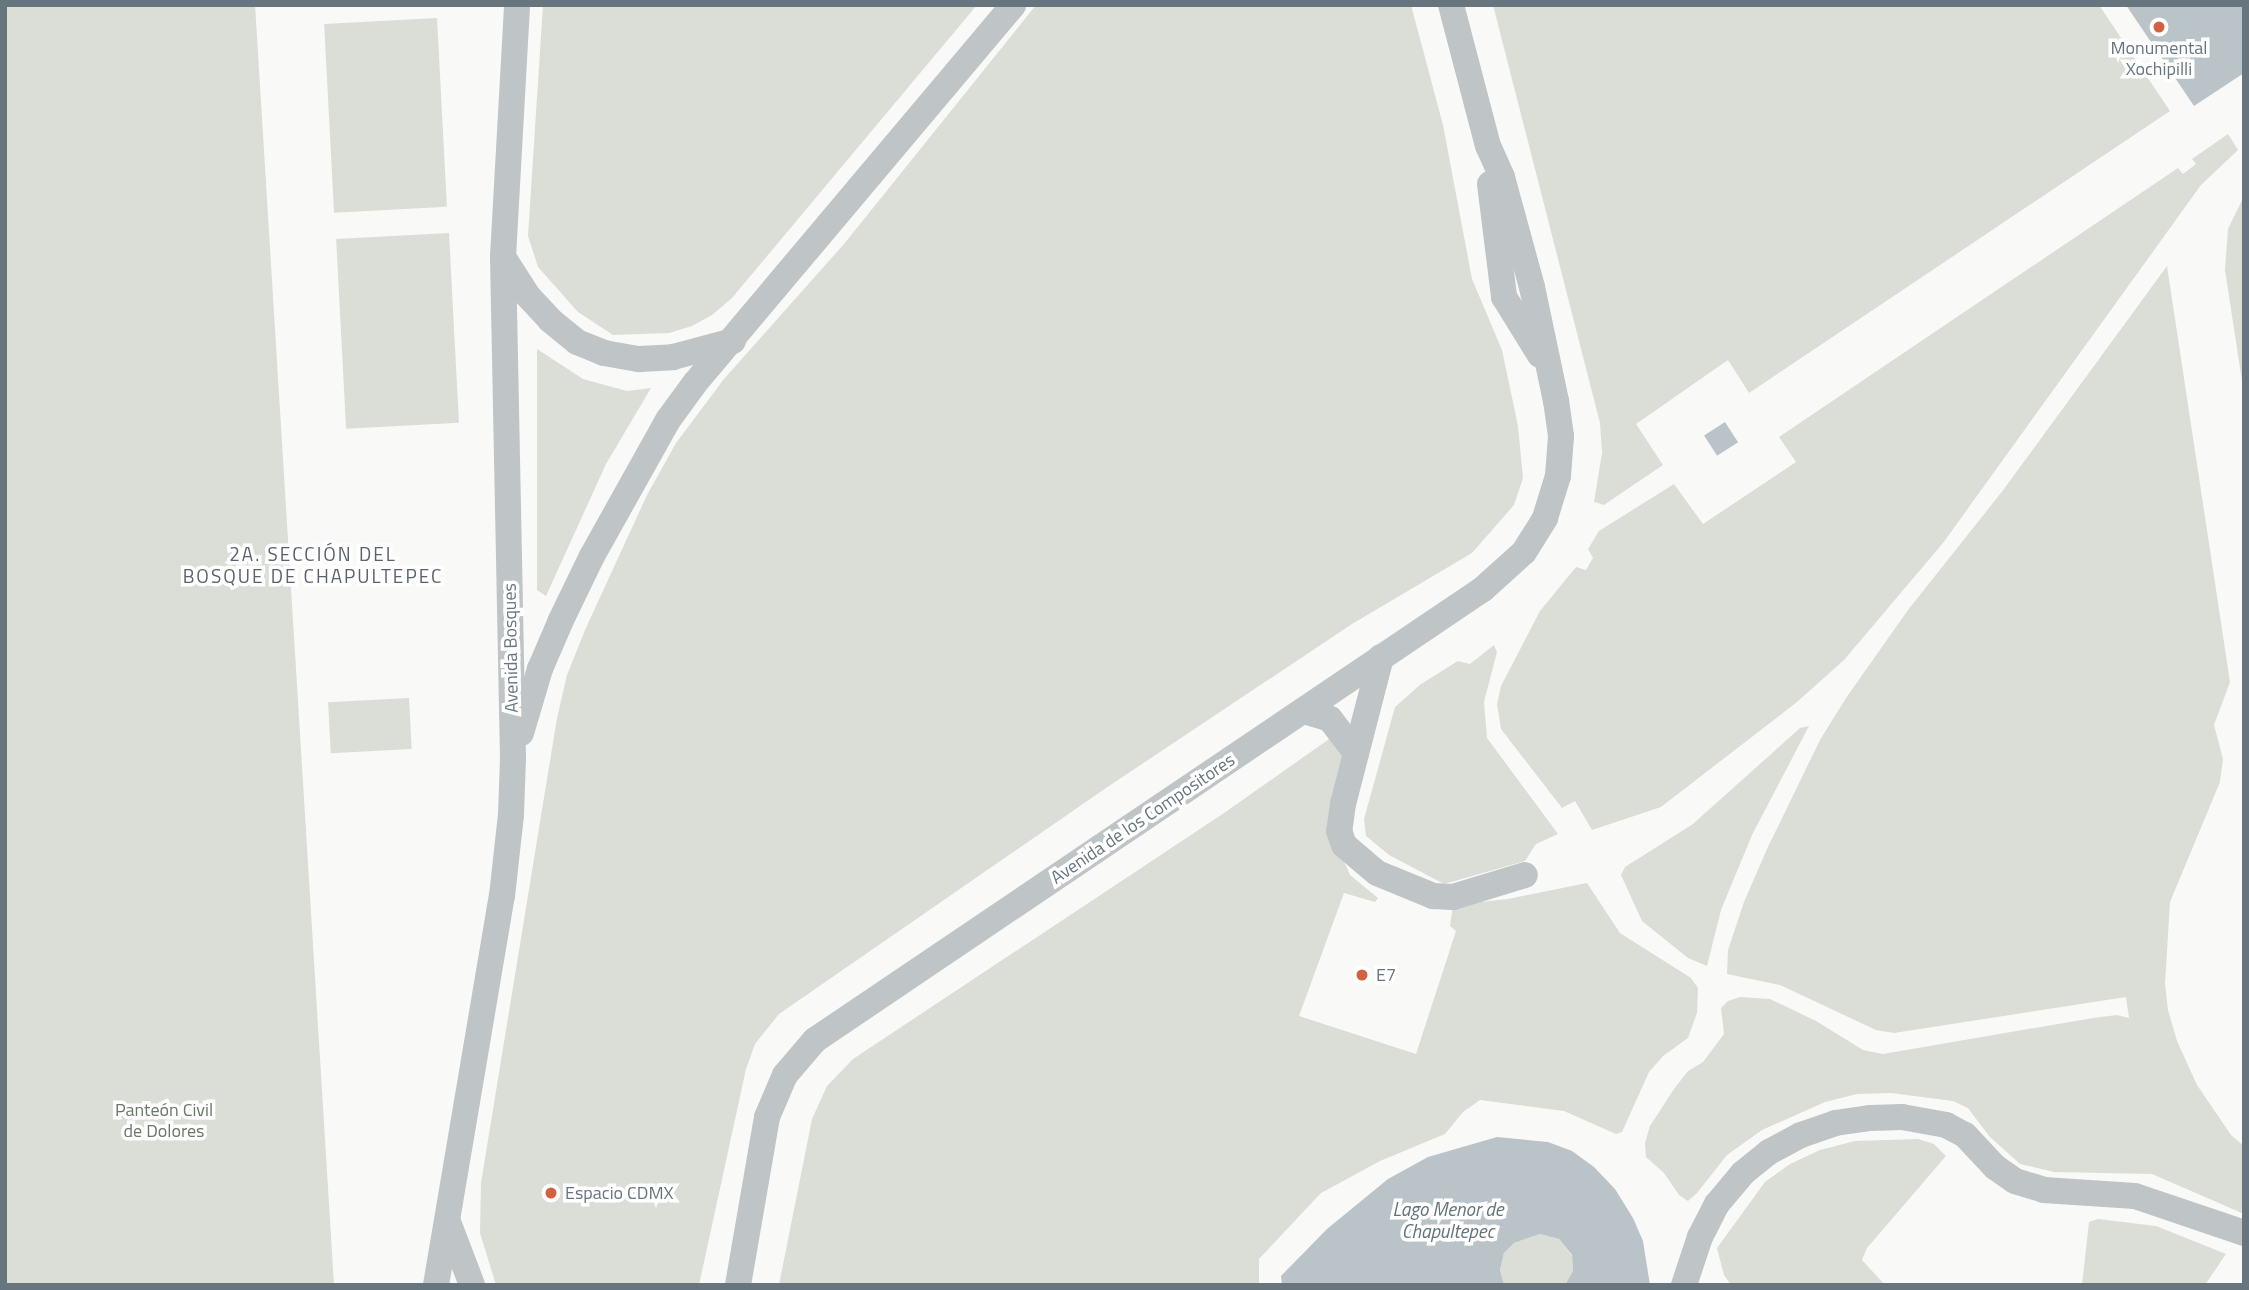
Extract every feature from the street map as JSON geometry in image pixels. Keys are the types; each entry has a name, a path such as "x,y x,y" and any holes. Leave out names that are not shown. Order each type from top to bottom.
{"street":[{"name":"Avenida Bosques","path":"436,1285 502,896 513,759 503,257 517,5"},
{"path":"513,759 540,669 592,556 668,420 1013,5"},
{"name":"Avenida de los Compositores","path":"738,1285 767,1116 785,1075 814,1040 1483,589 1524,552 1545,518 1558,476 1561,436 1548,369 1504,297 1488,146 1451,5"},
{"path":"503,257 528,296 550,320 577,342 604,353 639,359 673,357 733,341"},
{"path":"1381,657 1339,831 1344,845 1355,857 1388,879 1433,896 1453,897 1524,875"},
{"path":"1304,711 1330,719 1356,753"},
{"path":"1684,1285 1699,1237 1717,1204 1743,1173 1769,1152 1801,1135 1835,1124 1871,1118 1902,1117 1946,1125 1965,1135 2005,1174 2044,1190 2135,1196 2244,1233"},
{"path":"448,1222 472,1285"}],"green space":[{"name":"Panteón Civil de Dolores","path":"5,5 255,5 334,1285 5,1285"},
{"path":"543,5 977,5 732,298 712,315 692,326 669,333 613,335 578,312 538,267 528,236"},
{"path":"1036,5 1411,5 1443,125 1472,279 1502,350 1518,426 1523,478 1514,505 1472,553 1352,624 1106,788 779,1014 755,1044 746,1069 699,1285 496,1285 480,1233 481,1183 557,718 567,675 585,630 647,495 676,443 724,379 844,244"},
{"path":"1493,5 2099,5 2170,111 1749,393 1728,360 1636,424 1663,465 1604,505 1594,502 1602,453 1600,423"},
{"path":"437,18 447,207 334,213 324,24"},
{"path":"2228,134 2238,150 2201,185 1943,543 1844,660 1797,702 1661,807 1592,830 1575,801 1562,808 1501,729 1497,704 1501,686 1540,611 1576,567 1586,570 1593,558 1588,549 1599,531 1674,484 1703,524 1796,462 1779,437 2178,168 2183,174 2196,164 2192,159"},
{"path":"2244,196 2244,394 2225,270 2228,229"},
{"path":"449,233 459,423 346,429 336,239"},
{"path":"2167,266 2230,682 2214,725 2223,759 2220,782 2170,902 2165,984 2168,1010 2177,1041 2197,1085 2231,1135 2244,1146 2244,1214 2152,1174 2054,1172 2020,1164 1989,1136 1968,1108 1953,1101 1891,1093 1857,1094 1825,1102 1762,1130 1727,1155 1688,1201 1679,1195 1664,1173 1646,1157 1645,1143 1650,1126 1674,1089 1688,1071 1703,1062 1724,1034 1721,1008 1728,1001 1740,997 1770,999 1816,1021 1863,1050 1883,1054 2093,1018 2117,1015 2129,1018 2126,997 1894,1033 1876,1030 1780,985 1727,974 1728,950 1744,902 1767,849 1820,740 1846,698 1908,610 2004,489"},
{"path":"537,349 583,379 627,391 651,388 606,464 546,596 537,590"},
{"path":"1494,645 1497,652 1484,702 1487,738 1558,834 1536,844 1525,861 1444,884 1389,855 1366,836 1364,819 1395,707 1421,684 1458,661 1470,664"},
{"path":"409,698 412,749 331,753 328,702"},
{"path":"1809,726 1752,835 1721,910 1707,966 1688,958 1642,921 1621,875 1625,867 1693,824 1800,728"},
{"path":"1332,737 1347,757 1336,843 1350,875 1378,898 1375,902 1344,893 1299,1016 1416,1054 1456,931 1450,926 1453,905 1508,899 1587,883 1620,933 1691,978 1698,988 1697,1013 1688,1038 1663,1056 1649,1072 1622,1132 1616,1134 1564,1111 1480,1100 1463,1112 1445,1134 1380,1161 1321,1193 1259,1259 1259,1285 779,1285 812,1119 827,1086 853,1059 1224,813"},
{"path":"1918,1139 1934,1144 1946,1156 1867,1248 1862,1260 1885,1285 1731,1285 1724,1275 1717,1248 1765,1182 1790,1164 1820,1150 1855,1141"},
{"path":"2098,1219 2156,1226 2226,1254 2205,1285 2082,1285 2089,1222"},
{"path":"1540,1234 1559,1239 1572,1256 1573,1271 1565,1285 1504,1285 1500,1270 1504,1253 1514,1243"}],"water":[{"path":"2126,5 2244,5 2244,73 2194,106"},
{"path":"1725,422 1738,442 1717,456 1704,436"},
{"name":"Lago Menor de Chapultepec","path":"1497,1137 1548,1142 1572,1151 1594,1167 1615,1189 1633,1218 1643,1241 1650,1285 1565,1285 1573,1271 1572,1255 1559,1239 1540,1234 1514,1243 1504,1253 1500,1270 1504,1285 1282,1285 1281,1276 1327,1229 1388,1179 1428,1157"}],"place":[{"name":"Monumental Xochipilli","path":"2159,27"},
{"name":"E7","path":"1362,975"},
{"name":"Espacio CDMX","path":"551,1193"}],"district":[{"name":"2A. SECCIÓN DEL BOSQUE DE CHAPULTEPEC","path":"313,565"}]}
